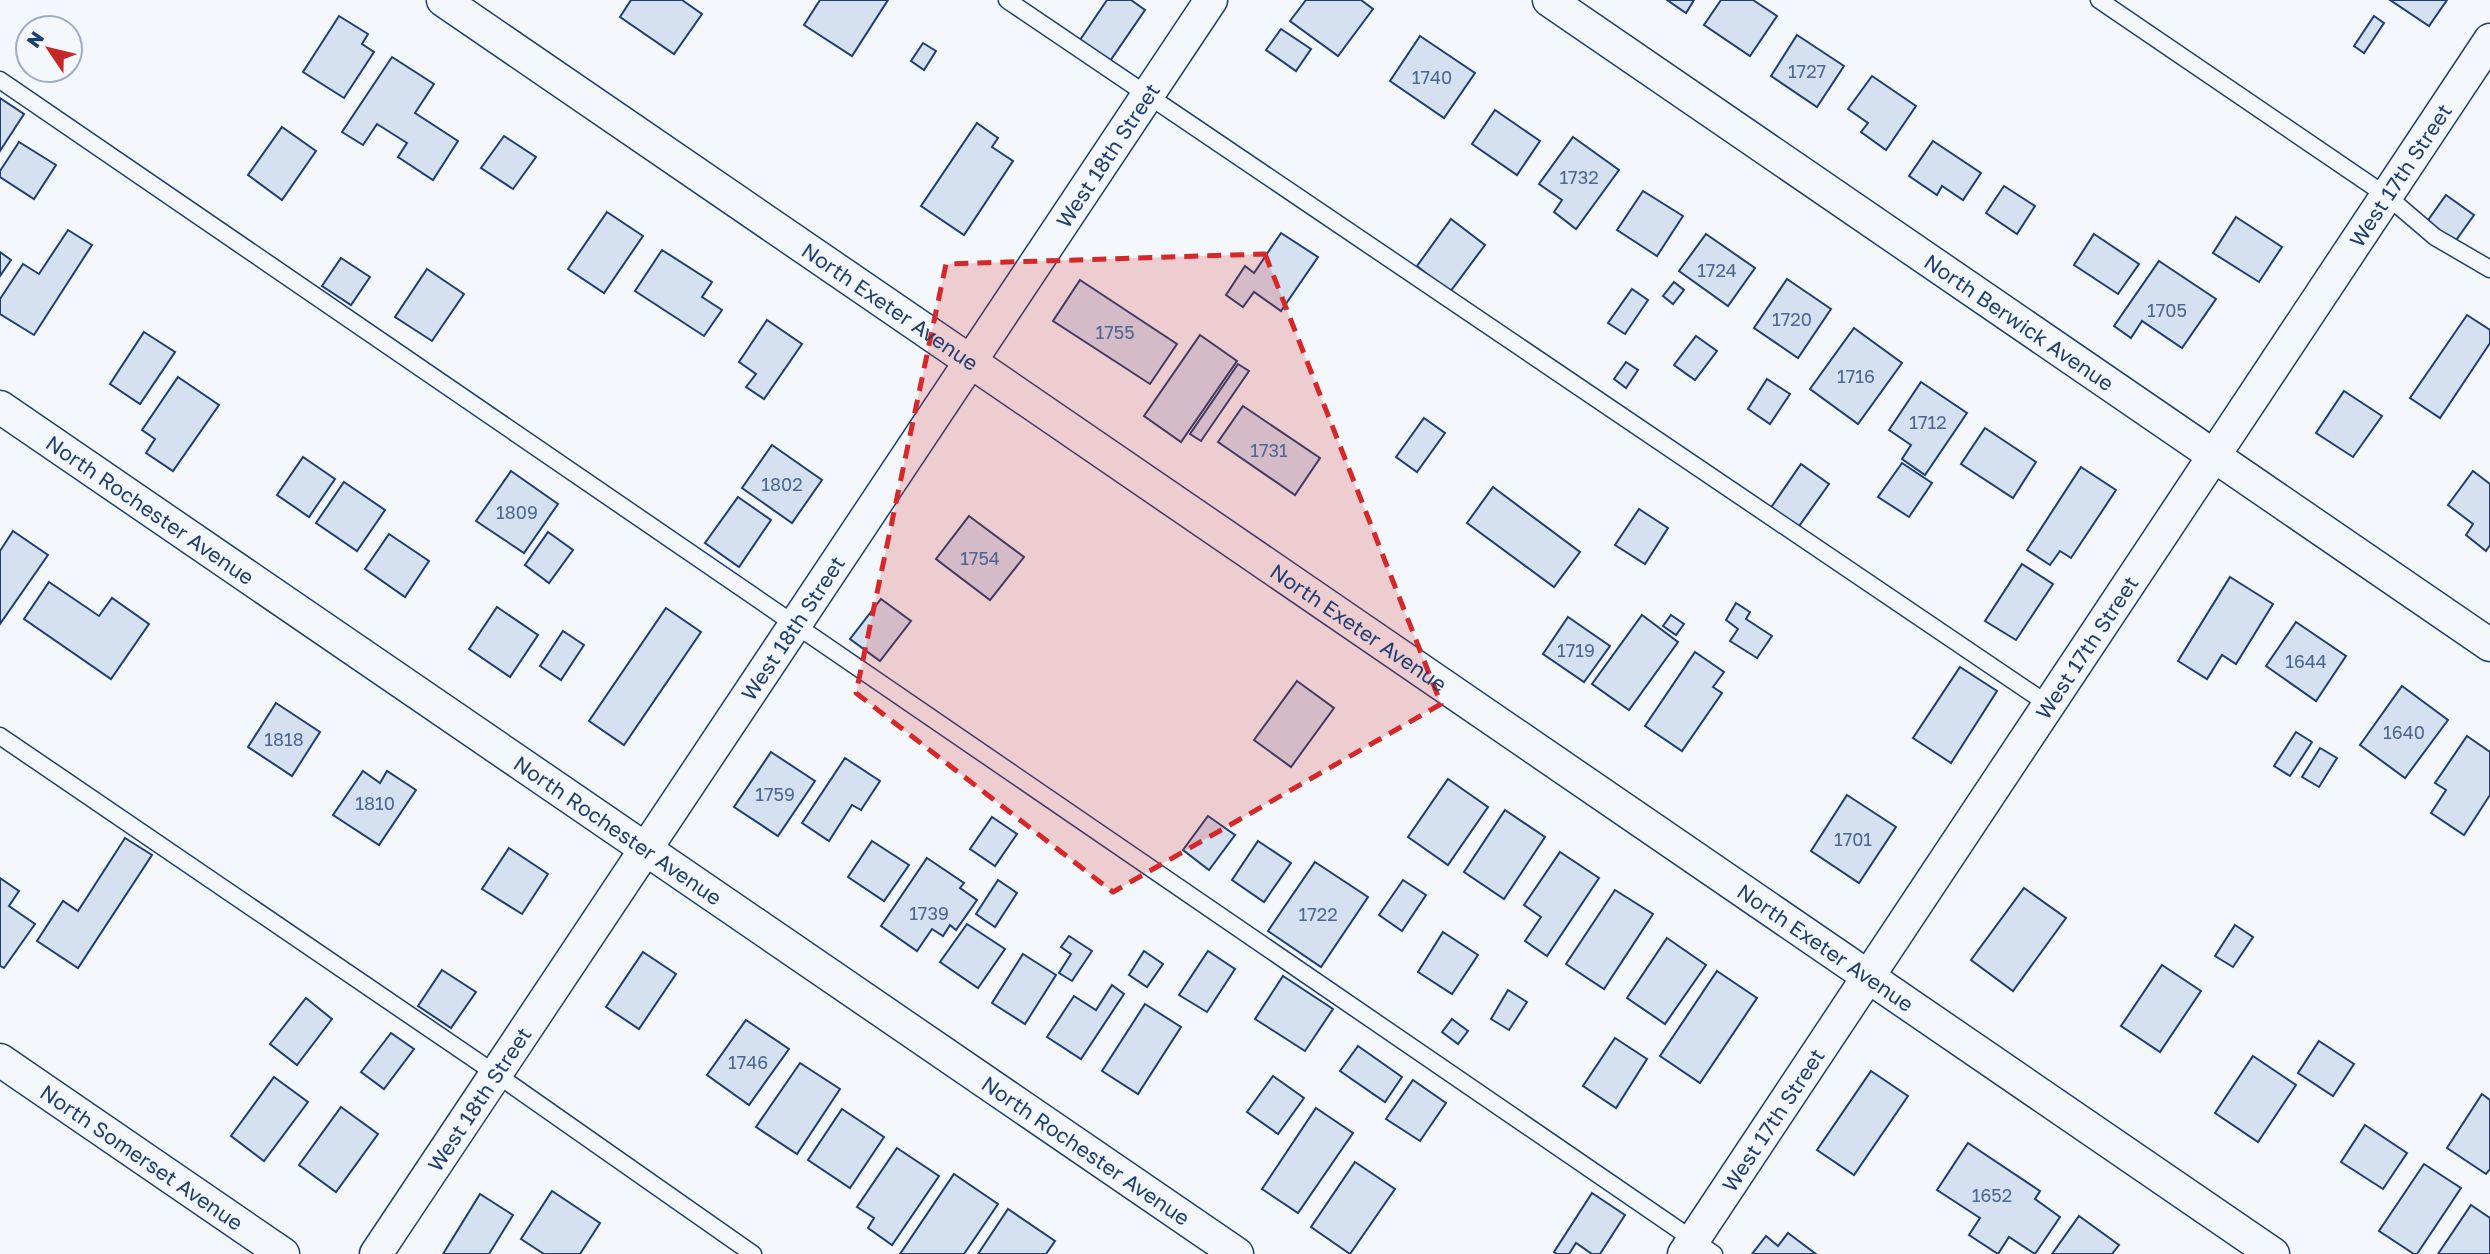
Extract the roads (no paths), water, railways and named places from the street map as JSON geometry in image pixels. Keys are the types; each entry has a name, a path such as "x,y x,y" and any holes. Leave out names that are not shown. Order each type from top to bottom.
{"street":[{"name":"North Exeter Avenue","path":"443,0 2273,1254"},
{"name":"West 18th Street","path":"376,1254 1211,0"},
{"name":"North Berwick Avenue","path":"1549,0 2490,645"},
{"name":"West 17th Street","path":"1697,1249 1869,977 2490,40"},
{"name":"North Rochester Avenue","path":"0,407 1237,1254"},
{"name":"North Somerset Avenue","path":"0,1060 284,1254"}],"lane":[{"path":"1007,0 2049,705"},
{"path":"2099,0 2387,196 2435,237 2490,269"},
{"path":"0,80 795,625 1697,1249"},
{"path":"0,736 496,1074 753,1254"}]}
